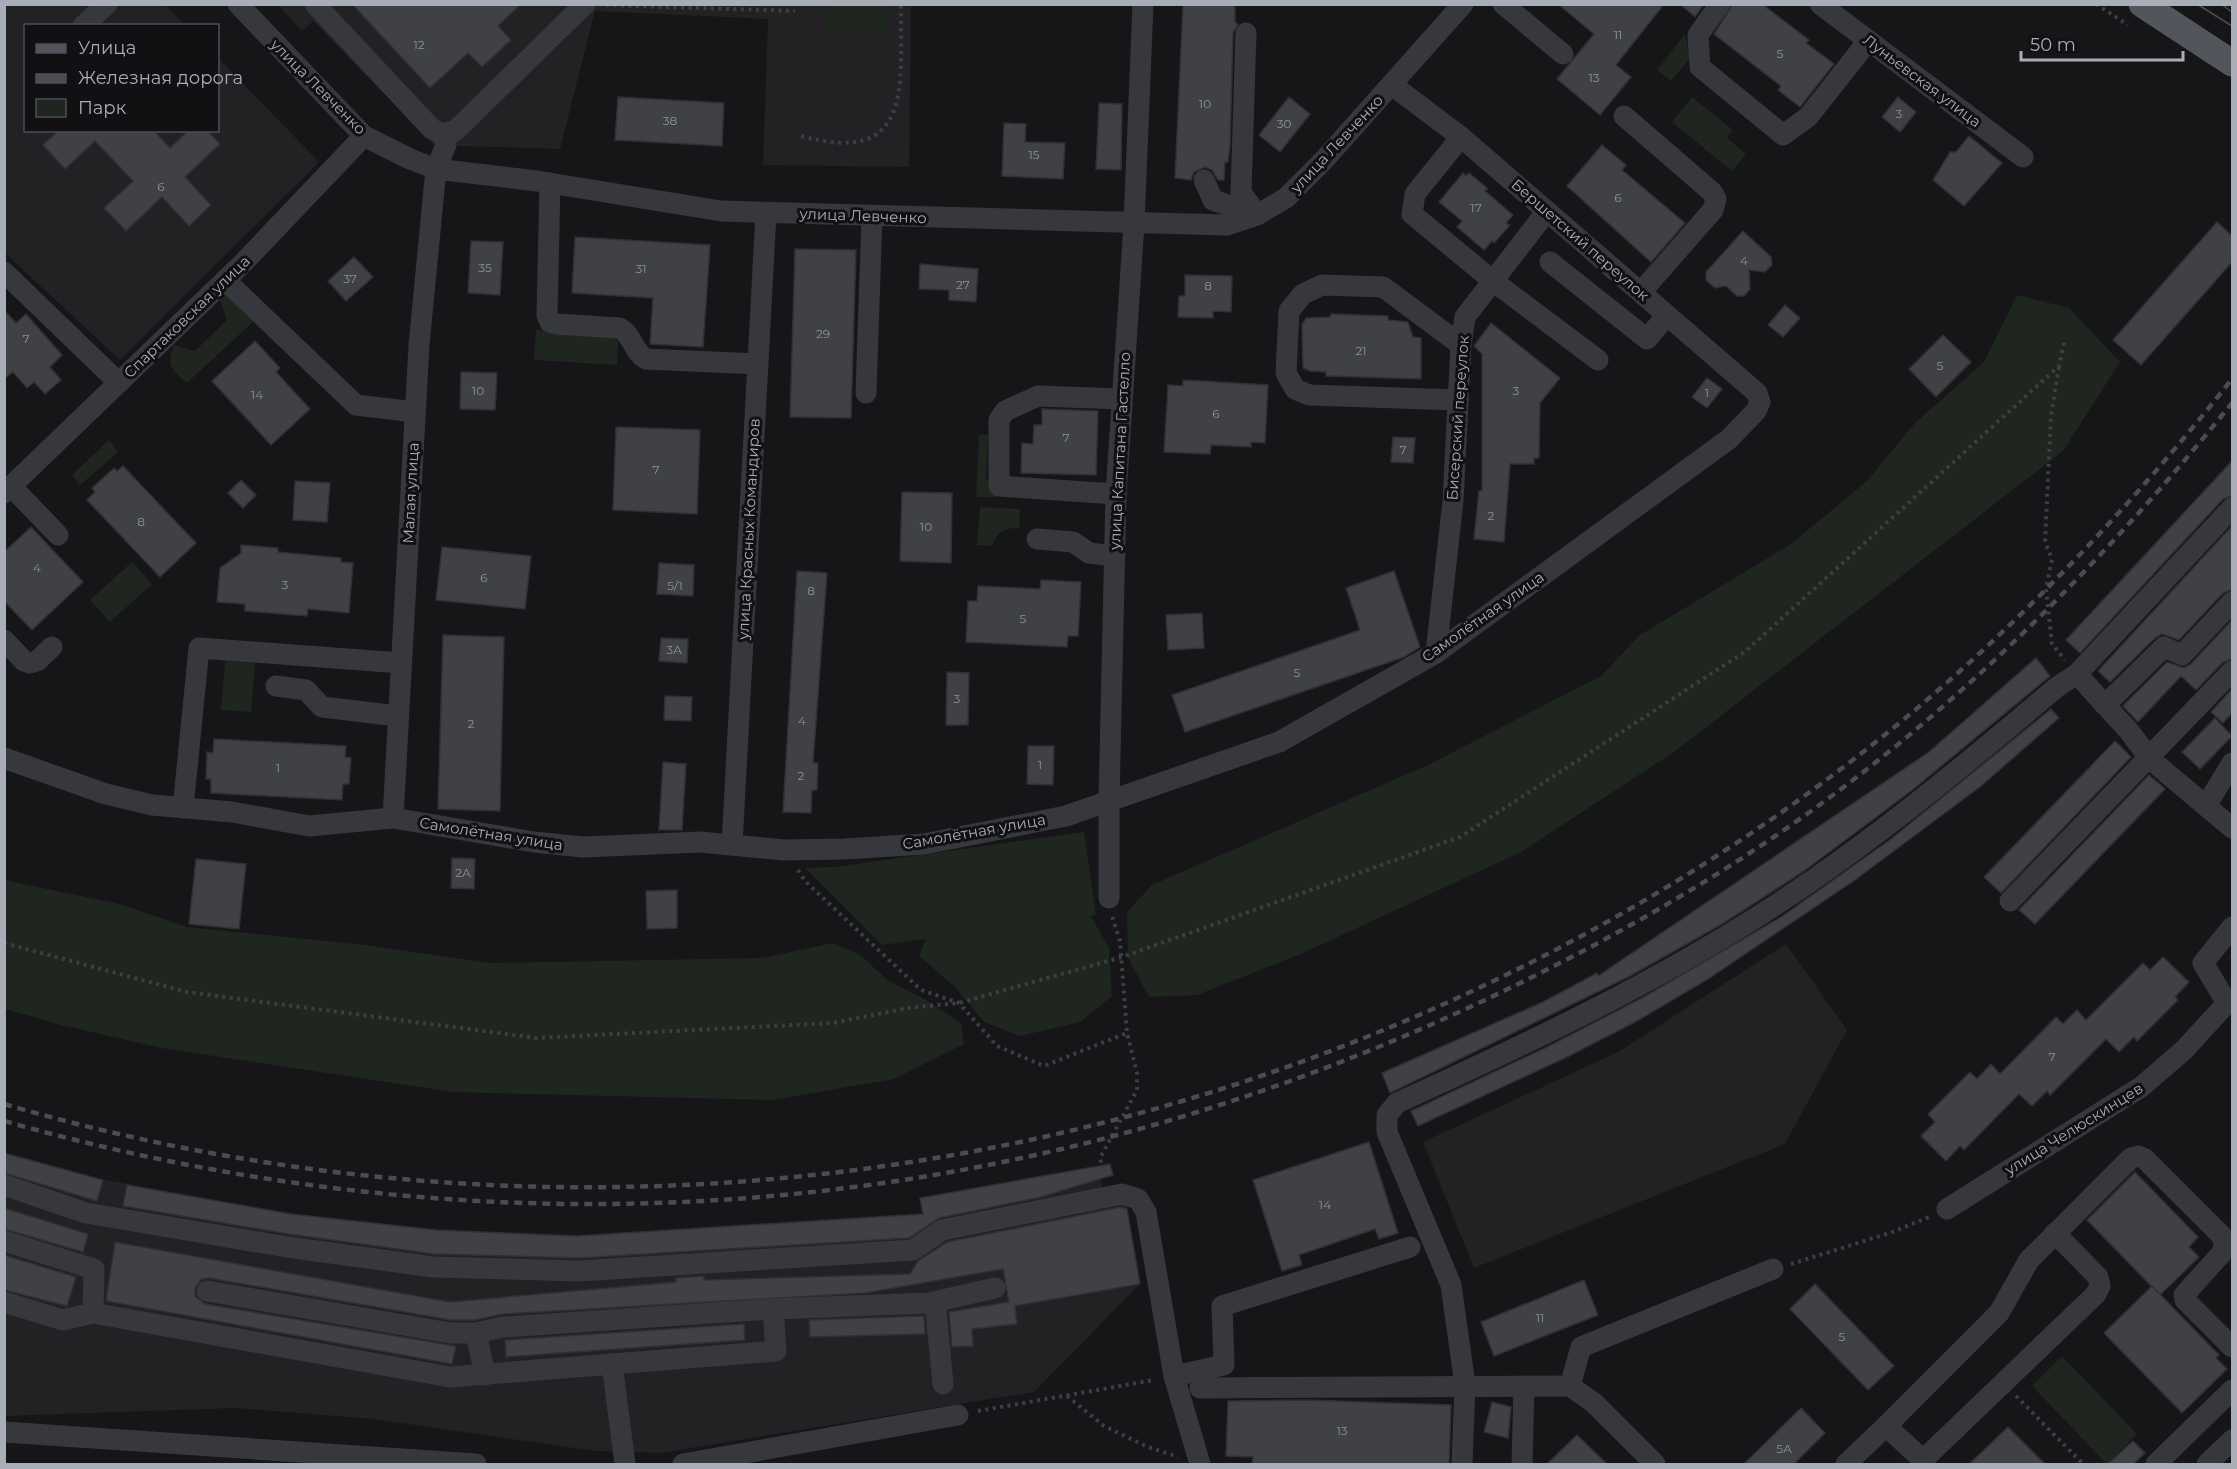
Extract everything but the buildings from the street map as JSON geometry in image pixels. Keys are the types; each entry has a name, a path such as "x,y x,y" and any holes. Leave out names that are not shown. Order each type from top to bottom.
{"main road":[{"path":"2142,4 2231,62"}],"street":[{"path":"85,24 107,4"},
{"name":"улица Левченко","path":"238,4 364,136 436,169 550,183 722,211 1227,225 1257,215 1293,190 1392,85 1462,4"},
{"path":"315,4 432,129 443,134 455,131 585,4"},
{"name":"улица Капитана Гастелло","path":"1109,898 1116,494 1134,224 1143,4"},
{"path":"1503,4 1563,54"},
{"path":"1720,4 1698,35 1700,67 1783,135 1808,117 1868,41"},
{"name":"Луньевская улица","path":"1820,4 2023,157"},
{"path":"1246,33 1241,192 1257,215"},
{"name":"Бершетский переулок","path":"1392,85 1461,137 1641,292 1757,393 1760,402"},
{"path":"1624,116 1712,192 1716,199 1713,210 1641,292"},
{"name":"Малая улица","path":"393,818 415,412 436,169 446,145 443,134"},
{"name":"Спартаковская улица","path":"8,490 225,280 364,136"},
{"path":"1461,137 1415,194 1412,214 1493,281 1598,360"},
{"path":"1204,180 1214,200 1257,215"},
{"path":"550,183 547,315 550,322 619,328 628,334 636,351 646,358 758,364"},
{"name":"Бисерский переулок","path":"1436,652 1453,501 1461,345 1465,317 1546,211"},
{"name":"улица Красных Командиров","path":"732,845 766,213"},
{"path":"866,393 872,216"},
{"path":"1550,262 1647,339 1667,315"},
{"path":"4,272 119,383"},
{"path":"225,280 356,405 415,412"},
{"path":"1458,400 1309,394 1295,389 1286,373 1289,311 1303,294 1322,285 1383,287 1461,345"},
{"path":"1116,494 999,486 999,420 1005,411 1038,396 1121,399"},
{"name":"Самолётная улица","path":"4,758 106,794 153,805 232,812 309,826 393,818 534,842 583,847 700,842 784,850 924,844 1066,816 1279,742 1436,652 1729,439 1756,411 1760,402"},
{"path":"8,490 58,535"},
{"path":"1462,1464 1464,1385 1452,1285 1388,1132 1387,1115 1397,1103 1556,1031 1694,956 1775,906 1891,824 2057,687 2077,674 2232,508"},
{"path":"1037,539 1073,542 1089,553 1115,556"},
{"path":"2104,705 2164,647 2182,655 2232,603"},
{"path":"4,640 24,661 30,663 37,661 52,647"},
{"path":"183,808 199,648 401,663"},
{"path":"2010,901 2150,759 2232,671"},
{"path":"2077,674 2129,731 2150,759 2232,828"},
{"path":"276,686 306,690 322,707 398,716"},
{"path":"2206,806 2232,763"},
{"name":"улица Челюскинцев","path":"1947,1209 2141,1087 2184,1050 2227,1004 2203,963 2232,927"},
{"path":"1846,1464 1999,1313 2029,1260 2131,1158 2138,1156 2145,1159 2221,1235 2225,1244 2221,1254 2186,1289 2184,1294 2185,1300 2232,1347"},
{"path":"4,1185 86,1213 287,1247 433,1267 579,1271 913,1250 942,1230 1122,1194 1138,1199 1146,1212 1174,1376 1200,1464 1200,1389 1224,1365 1222,1306 1410,1247"},
{"path":"1886,1426 1923,1462 2096,1294 2100,1286 2098,1277 2055,1233"},
{"path":"4,1241 94,1269 93,1313"},
{"path":"1570,1386 1581,1347 1773,1269"},
{"path":"207,1291 450,1333 476,1333 525,1325 935,1302 995,1288"},
{"path":"4,1302 63,1320 93,1313 450,1377 776,1351 773,1310"},
{"path":"935,1302 943,1384"},
{"path":"476,1333 485,1375"},
{"path":"612,1364 625,1464"},
{"path":"1174,1376 1224,1365"},
{"path":"1200,1389 1464,1385 1570,1386 1594,1403 1655,1464"},
{"path":"1522,1464 1524,1386"},
{"path":"2156,1464 2232,1390"},
{"path":"683,1464 958,1415"},
{"path":"4,1432 476,1464"},
{"path":"2207,1464 2232,1440"}],"path":[{"path":"599,4 795,11"},
{"path":"801,136 827,143 852,144 876,135 896,111 900,94 901,4"},
{"path":"2052,644 2046,589 2052,559 2045,535 2051,415 2059,366"},
{"path":"784,850 805,881 921,990 958,1003 997,1046 1044,1066 1127,1033"},
{"path":"1100,1158 1137,1090 1137,1073 1127,1033 1120,940 1109,898"},
{"path":"1773,1269 1890,1233 1947,1209"},
{"path":"958,1415 1174,1376"},
{"path":"2003,1383 2083,1464"},
{"path":"1067,1396 1104,1426 1148,1447 1181,1458"}],"shaded area":[{"path":"4,5 165,5 184,24 24,24 24,132 219,132 219,59 319,162 120,360 5,253"},
{"path":"278,5 911,5 909,167 763,165 768,19 595,11 560,149 434,145 313,21 302,31"},
{"path":"1786,944 1847,1030 1785,1144 1474,1268 1423,1142 1618,1052"},
{"path":"4,1153 95,1178 291,1214 436,1230 577,1236 922,1214 920,1198 1098,1166 1103,1188 1126,1204 1140,1284 1034,1392 660,1453 595,1451 374,1419 236,1408 5,1416"}],"green space":[{"path":"827,5 890,5 889,36 826,34"},
{"path":"1685,34 1690,58 1671,81 1657,70"},
{"path":"1692,97 1733,130 1727,138 1746,154 1732,171 1672,122"},
{"path":"230,288 255,320 187,383 170,363 174,345 195,351 227,320 219,297"},
{"path":"2017,295 2069,308 2120,362 2063,451 1674,752 1521,852 1303,953 1197,995 1149,997 1128,958 1127,912 1152,885 1428,765 1601,676 1640,635 1791,544 1867,481 1915,423 1984,362"},
{"path":"536,330 614,337 618,341 617,365 534,360"},
{"path":"979,435 988,435 986,478 996,497 976,497"},
{"path":"109,440 118,452 80,485 72,475"},
{"path":"980,507 1020,509 1019,528 1002,532 992,546 977,545"},
{"path":"132,562 152,584 110,622 90,600"},
{"path":"225,661 255,663 251,712 221,710"},
{"path":"1084,832 1096,915 1091,916 1109,948 1112,996 1080,1022 1020,1036 984,1022 955,987 919,956 926,939 882,945 805,868 835,867"},
{"path":"4,880 119,904 187,927 365,945 489,963 762,958 833,943 860,955 889,981 926,1000 961,1023 964,1044 894,1079 772,1100 453,1092 161,1048 57,1024 5,1009"},
{"path":"2062,1356 2137,1434 2107,1464 2032,1386"}],"tram line":[{"path":"2197,4 2232,26"},
{"path":"2221,4 2232,12"}],"railway":[{"path":"4,1104 244,1159 486,1185 729,1182 970,1152 1205,1094 1433,1009 1650,897 1854,759 1957,673 2055,581 2146,482 2232,379"},
{"path":"4,1121 196,1166 389,1194 580,1204 771,1196 960,1170 1146,1127 1331,1066 1512,987 1601,942 1730,866 1853,780 1956,695 2006,649 2054,603 2146,505 2232,403"}]}
